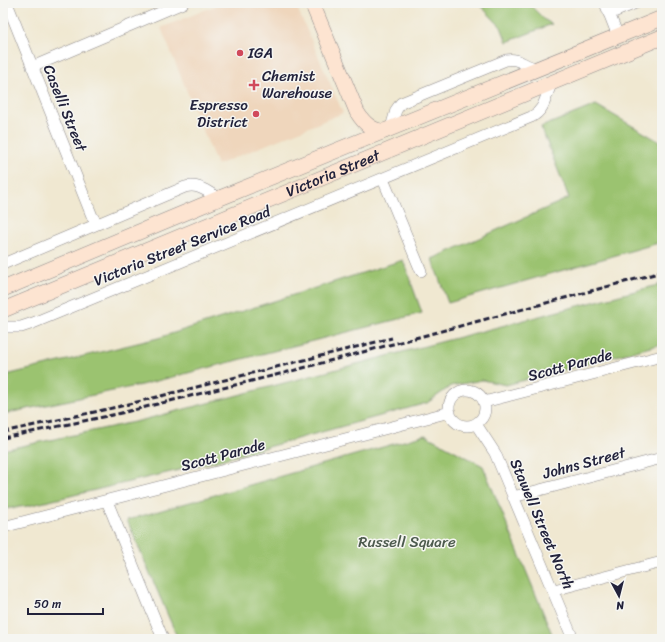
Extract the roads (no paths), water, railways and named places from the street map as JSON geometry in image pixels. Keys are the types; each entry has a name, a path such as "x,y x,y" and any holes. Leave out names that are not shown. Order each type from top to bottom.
{"main road":[{"path":"312,3 359,116 373,129 387,130"},
{"name":"Victoria Street","path":"3,289 220,198 662,18"},
{"path":"618,36 625,52"},
{"name":"Victoria Street","path":"3,310 662,37"},
{"path":"335,59 344,95 362,140 386,152"}],"street":[{"name":"Caselli Street","path":"7,3 92,216 97,224"},
{"path":"32,66 183,3"},
{"path":"605,3 618,36"},
{"path":"609,14 636,3"},
{"name":"Victoria Street Service Road","path":"3,327 21,327 33,323 535,115 542,109 552,83"},
{"path":"383,179 421,272"},
{"name":"Victoria Street Service Road","path":"3,264 190,186 200,187 220,198"},
{"name":"Scott Parade","path":"484,402 662,356"},
{"path":"468,390 478,393 486,406 483,417 476,424 460,424 453,419 450,412 451,401 458,392 468,390"},
{"name":"Scott Parade","path":"3,527 450,412"},
{"name":"Stawell Street North","path":"476,424 496,453 573,639"},
{"name":"Johns Street","path":"513,497 662,458"},
{"path":"107,501 163,639"},
{"path":"554,590 662,562"}],"railway":[{"path":"3,438 117,414 288,372 662,272"},
{"path":"3,432 117,407 392,338"}],"place":[{"name":"IGA","path":"240,53"},
{"name":"Chemist Warehouse","path":"254,85"},
{"name":"Espresso District","path":"256,114"}],"park label":[{"name":"Russell Square","path":"407,542"}]}
